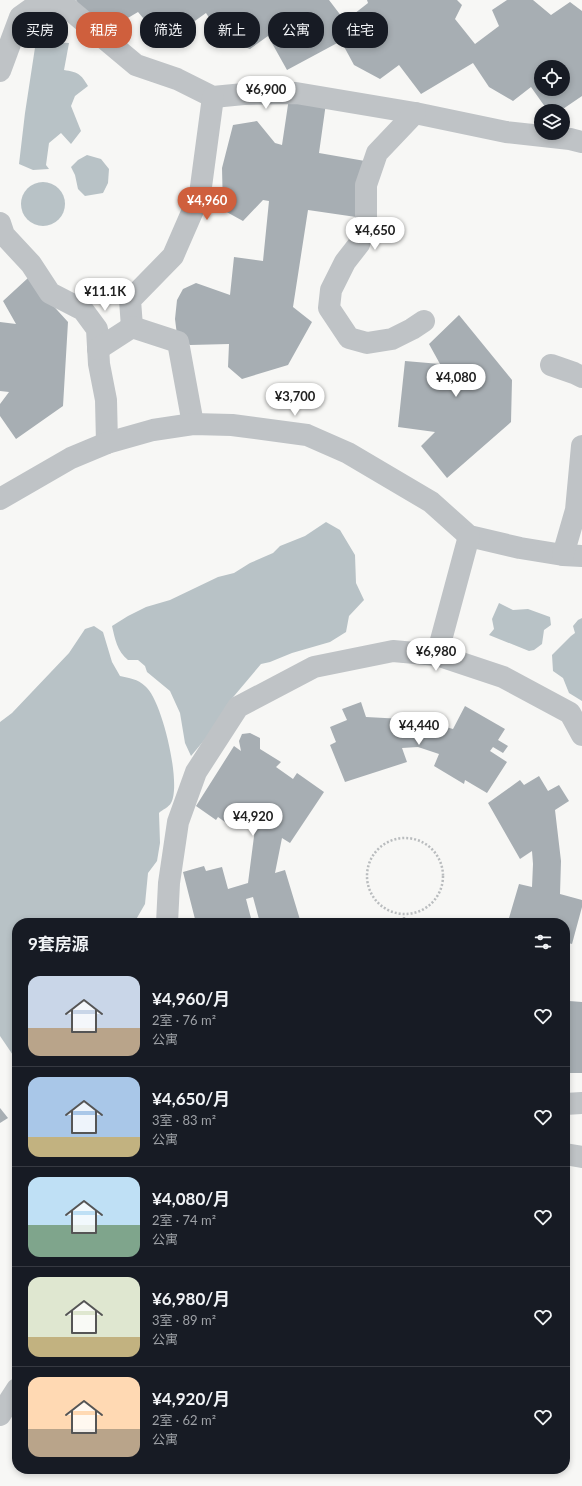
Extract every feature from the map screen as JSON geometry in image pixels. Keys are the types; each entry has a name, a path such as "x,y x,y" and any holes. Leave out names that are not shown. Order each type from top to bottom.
{"street":[{"path":"0,72 20,17 38,4 63,4 136,65 176,79 213,97 244,94 296,93 415,113 506,132 570,139 582,142"},
{"path":"132,327 130,300 173,256 200,194 213,97"},
{"path":"415,113 377,153 366,185 366,224 359,244 345,262 331,290 329,308 349,338 367,343 392,339 412,329 424,320"},
{"path":"0,224 4,235 31,264 50,293 83,310 97,329 99,364 106,400 107,442"},
{"path":"98,349 132,327"},
{"path":"132,327 178,342 193,424"},
{"path":"551,365 582,377"},
{"path":"0,499 71,458 107,442 153,430 193,424 232,425 307,435 348,453 431,502 469,536 520,548 572,555 582,446"},
{"path":"437,655 469,536"},
{"path":"167,918 169,883 178,822 196,772 238,707 314,667 393,651 437,655 503,677 570,713 582,735"},
{"path":"570,1104 582,1103"},
{"path":"570,1155 582,1157"},
{"path":"0,1415 12,1397"}],"path":[{"path":"397,838 410,838 421,841 432,849 439,859 443,871 443,883 439,895 431,905 420,912 404,915 396,914 384,909 375,900 369,889 366,876 369,864 375,852 385,844 397,838"}],"shaded area":[{"path":"69,43 64,70 79,74 88,86 75,96 71,106 81,131 71,144 61,133 49,143 46,165 49,169 33,170 19,164 35,48 68,48"},
{"path":"87,155 101,159 109,169 108,183 103,193 85,196 78,189 75,175 71,167 78,160"},
{"path":"39,182 47,182 59,188 65,200 65,208 59,220 47,226 39,226 27,220 21,208 21,200 27,188"},
{"path":"326,522 340,530 355,555 356,583 364,600 349,616 346,632 330,642 261,664 229,702 206,738 191,756 185,743 180,713 170,691 147,672 145,666 138,660 128,660 121,653 114,636 112,626 146,607 170,600 218,577 234,573 250,563 273,553 280,546 305,536"},
{"path":"499,603 513,610 528,609 550,617 551,625 544,630 542,644 534,650 529,651 489,635 494,629 492,619"},
{"path":"582,618 582,701 569,693 563,678 553,671 552,655 575,633 573,626"},
{"path":"94,626 103,632 112,662 120,676 139,682 145,686 151,694 158,707 164,724 172,761 174,793 171,803 159,813 160,843 157,861 148,873 145,904 137,918 12,918 12,1054 0,1036 0,722 12,713 69,653 85,629"}],"building":[{"path":"76,0 329,0 338,12 332,12 332,46 287,70 275,48 324,48 324,12 268,12 268,36 260,42 260,12 204,12 204,14 196,20 196,12 140,12 140,14 138,12 132,16 132,12 84,12"},
{"path":"367,0 457,0 462,5 455,19 475,44 499,26 492,10 507,0 533,0 551,15 570,2 582,11 582,96 570,104 543,104 537,96 570,96 570,60 534,60 534,91 531,87 513,101 489,87 473,63 421,94 399,65 380,79 354,65 345,48 388,48 388,12 356,12 368,3"},
{"path":"289,98 326,103 319,153 365,161 356,217 308,210 293,307 312,322 288,365 242,379 228,367 229,344 190,345 177,335 175,319 177,300 183,289 196,283 230,295 234,257 263,261 269,201 263,200 243,221 223,210 222,168 233,125 257,121 275,143 282,145"},
{"path":"28,278 68,322 63,406 16,439 0,416 0,404 9,392 0,391 0,322 16,324 3,301"},
{"path":"459,315 512,380 511,422 447,478 421,446 435,432 398,427 405,361 440,364 429,344"},
{"path":"361,702 366,717 422,720 453,729 465,706 505,729 498,740 508,746 503,753 493,747 490,751 507,762 487,793 465,780 464,784 434,766 439,754 418,747 402,748 407,762 345,782 330,745 336,742 330,727 347,720 342,709"},
{"path":"250,733 260,738 260,749 281,762 276,767 293,779 297,773 324,792 290,843 282,838 275,873 285,870 299,918 259,918 253,897 246,899 251,918 195,918 183,872 204,866 206,871 222,867 228,889 248,883 257,813 248,806 232,827 218,817 216,820 196,806 234,746 241,751 239,741 242,734"},
{"path":"539,776 548,791 559,785 569,801 555,810 561,861 560,894 582,900 582,907 572,944 570,943 570,918 509,918 519,884 532,887 532,851 520,859 488,803 520,780 524,785"},
{"path":"570,1001 582,1002 582,1073 570,1073"},
{"path":"0,1108 8,1118 0,1123"}]}
